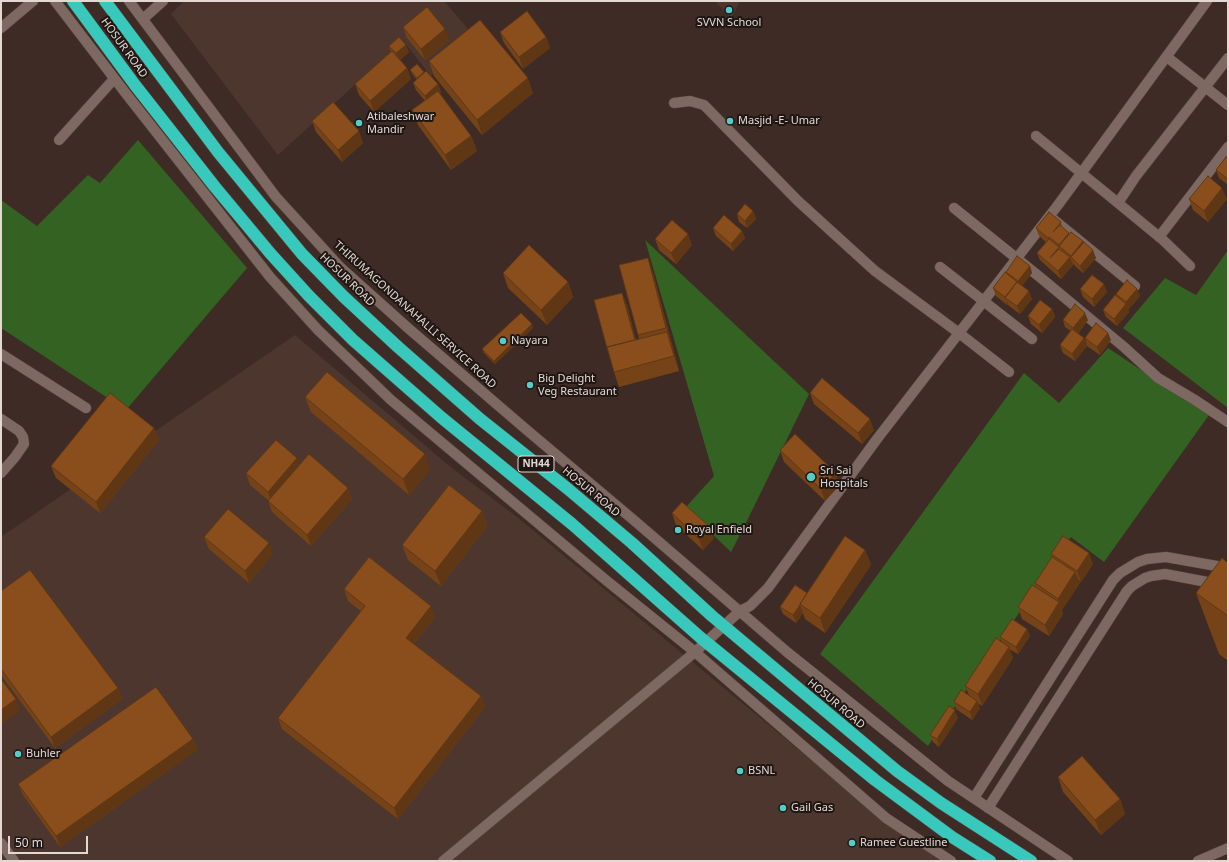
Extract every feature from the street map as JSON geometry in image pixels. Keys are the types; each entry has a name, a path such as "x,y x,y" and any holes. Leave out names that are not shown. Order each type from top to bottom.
{"highway":[{"name":"HOSUR ROAD","path":"73,1 135,85 215,187 270,253 309,296 353,340 430,408 572,524 706,642 875,780 952,837 990,861"},
{"name":"HOSUR ROAD","path":"105,1 218,152 302,254 344,297 445,388 632,543 723,626 897,771 941,803 1031,861"}],"street":[{"path":"1,28 33,1"},
{"path":"55,1 114,79 270,277 318,330 391,400 607,581 695,652 886,818 951,861"},
{"name":"THIRUMAGONDANAHALLI SERVICE ROAD","path":"129,1 276,197 340,267 528,431 787,652 948,781 1068,861"},
{"path":"142,19 163,1"},
{"path":"443,861 695,652 740,611 750,606 768,588 877,439 1050,216 1207,1"},
{"path":"1166,57 1228,105"},
{"path":"1118,203 1136,176 1228,58"},
{"path":"59,140 114,79"},
{"path":"674,103 690,101 704,105 798,201 875,271 1009,372"},
{"path":"1036,136 1159,237 1190,266"},
{"path":"1159,237 1228,147"},
{"path":"954,208 1124,347 1158,378 1228,422"},
{"path":"1050,216 1135,286"},
{"path":"940,267 1032,339"},
{"path":"1,354 86,408"},
{"path":"1,419 19,431 23,437 24,444 16,457 1,474"},
{"path":"974,798 1113,580 1120,573 1138,562 1156,557 1166,557 1228,568"},
{"path":"988,808 1127,591 1132,586 1145,578 1165,574 1228,586"},
{"path":"1,843 14,861"},
{"path":"1198,861 1228,848"}],"shaded area":[{"path":"184,1 444,1 475,37 431,76 403,41 278,155 171,14"},
{"name":"SVVN School","path":"715,1 740,1 731,19"},
{"path":"295,335 453,469 517,517 885,821 945,861 1,861 1,537"}],"green space":[{"path":"138,140 247,268 126,410 1,328 1,200 37,226 88,175 100,183"},
{"path":"645,240 809,394 731,552 685,508 714,476"},
{"path":"1228,250 1228,408 1123,328 1165,278 1196,295"},
{"path":"1108,348 1209,415 1104,562 1071,537 928,746 820,654 1024,373 1059,403"}],"building":[{"path":"427,7 445,29 421,49 403,27"},
{"path":"527,11 546,37 519,57 500,32"},
{"path":"480,20 528,78 477,120 429,61"},
{"path":"399,37 406,45 396,53 389,46"},
{"path":"392,51 407,68 370,101 355,84"},
{"path":"417,64 424,72 417,78 410,70"},
{"path":"426,71 438,84 425,96 413,83"},
{"path":"438,91 471,136 445,155 412,110"},
{"path":"333,102 359,131 338,150 312,121"},
{"path":"1226,157 1228,159 1228,179 1216,170"},
{"path":"1208,176 1222,188 1204,211 1189,199"},
{"path":"745,204 753,211 745,221 737,214"},
{"path":"1049,212 1061,222 1053,232 1060,225 1069,233 1059,245 1036,228"},
{"path":"724,215 742,231 731,244 713,228"},
{"path":"672,220 688,234 671,253 655,239"},
{"path":"1071,232 1083,241 1071,256 1059,246"},
{"path":"1049,239 1059,247 1050,258 1059,249 1070,257 1058,271 1037,253"},
{"path":"1084,242 1093,250 1080,266 1071,257"},
{"path":"529,245 568,282 541,310 503,273"},
{"path":"1017,256 1030,266 1018,281 1006,272"},
{"path":"648,258 666,328 638,335 619,265"},
{"path":"1005,272 1017,282 1005,297 993,288"},
{"path":"1092,275 1104,284 1092,299 1080,289"},
{"path":"1127,280 1137,289 1126,302 1116,294"},
{"path":"1017,282 1029,291 1017,306 1005,298"},
{"path":"622,293 635,340 607,348 594,300"},
{"path":"1115,295 1126,304 1114,319 1103,310"},
{"path":"1040,300 1052,309 1039,325 1028,316"},
{"path":"1075,304 1085,313 1073,328 1063,320"},
{"path":"521,313 532,324 494,361 482,349"},
{"path":"1096,323 1108,333 1097,347 1085,338"},
{"path":"1072,329 1084,338 1072,354 1060,345"},
{"path":"667,332 674,356 614,372 607,347"},
{"path":"327,372 425,454 403,479 305,397"},
{"path":"822,378 870,419 858,433 810,393"},
{"path":"110,393 154,428 96,502 51,466"},
{"path":"795,434 836,473 821,489 780,450"},
{"path":"276,440 297,458 268,492 246,473"},
{"path":"309,454 348,488 307,535 268,501"},
{"path":"449,485 482,511 435,571 402,545"},
{"path":"682,502 710,527 699,539 672,513"},
{"path":"228,509 269,543 245,571 204,537"},
{"path":"845,536 865,550 820,618 800,604"},
{"path":"1063,536 1089,553 1077,571 1051,554"},
{"path":"369,557 431,606 406,638 481,696 394,808 278,718 365,606 344,589"},
{"path":"1052,557 1075,572 1058,599 1035,583"},
{"path":"1222,558 1228,563 1228,616 1196,593"},
{"path":"30,570 118,688 51,737 1,669 1,591"},
{"path":"795,585 807,593 793,615 780,607"},
{"path":"1032,585 1059,602 1045,625 1018,607"},
{"path":"1012,619 1027,629 1016,647 1000,637"},
{"path":"996,638 1009,647 978,694 965,686"},
{"path":"1,679 16,699 1,710"},
{"path":"156,687 193,739 56,836 18,784"},
{"path":"961,690 977,701 970,712 954,702"},
{"path":"949,706 955,710 937,739 930,735"},
{"path":"1082,756 1120,799 1095,820 1058,777"}],"place":[{"name":"SVVN School","path":"729,10"},
{"name":"Masjid -E- Umar","path":"730,121"},
{"name":"Atibaleshwar Mandir","path":"359,123"},
{"name":"Nayara","path":"503,341"},
{"name":"Big Delight Veg Restaurant","path":"530,385"},
{"name":"Sri Sai Hospitals","path":"811,477"},
{"name":"Royal Enfield","path":"678,530"},
{"name":"Buhler","path":"18,754"},
{"name":"BSNL","path":"740,771"},
{"name":"Gail Gas","path":"783,808"},
{"name":"Ramee Guestline","path":"852,843"}]}
